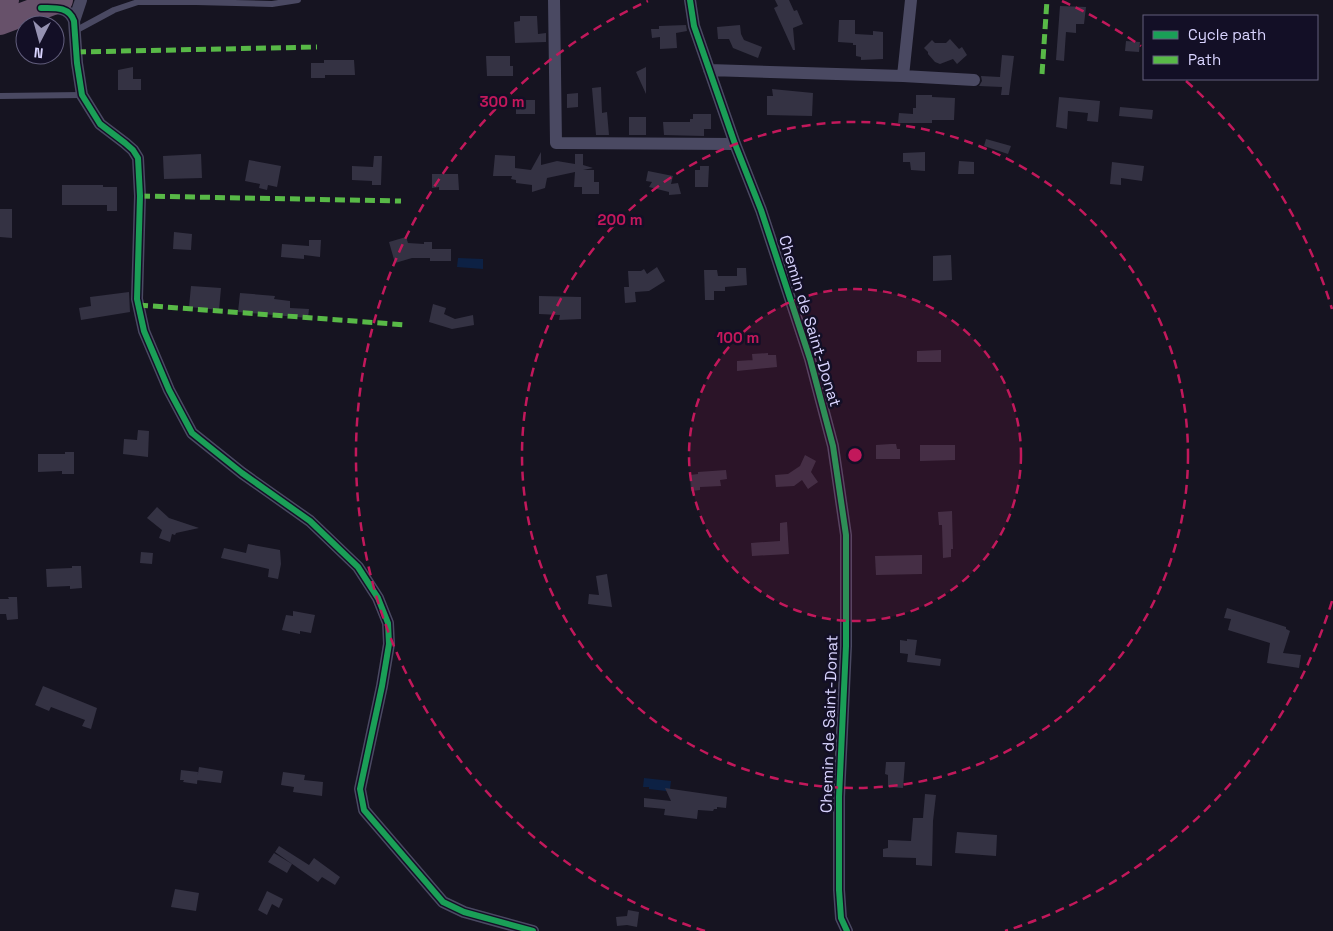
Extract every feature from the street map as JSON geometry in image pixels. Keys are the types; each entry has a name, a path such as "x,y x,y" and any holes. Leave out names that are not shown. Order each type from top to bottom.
{"highway":[{"path":"0,3 7,0"},
{"path":"0,23 51,4"}],"street":[{"path":"74,26 81,0"},
{"path":"554,0 556,143 735,144"},
{"name":"Chemin de Saint-Donat","path":"690,0 694,26 735,144 761,210 810,359 833,446 846,535 846,646 839,797 839,890 841,918 847,931"},
{"path":"903,76 911,0"},
{"path":"51,4 72,14 82,95 100,124 129,147 138,158 140,196 137,299 144,331 169,390 192,433 242,473 310,520 358,567 378,598 388,623 389,644 382,686 360,789 364,810 443,902 464,912 533,931"},
{"path":"709,70 974,80"}],"lane":[{"path":"74,26 138,2 272,4 298,0"},
{"path":"0,96 82,95"}],"water":[{"path":"458,258 483,259 483,269 457,267"},
{"path":"644,778 671,781 670,789 666,791 643,787"}],"building":[{"path":"775,0 789,0 794,11 797,10 803,24 793,28 795,50 793,50 774,8 778,6"},
{"path":"1060,6 1086,7 1084,24 1076,24 1076,33 1066,32 1064,61 1056,60"},
{"path":"520,16 537,16 538,34 546,33 546,42 515,43 514,22 520,21"},
{"path":"839,20 855,20 855,34 873,35 873,31 883,32 883,59 861,60 861,57 856,56 856,45 838,42"},
{"path":"686,25 687,31 676,33 677,48 660,49 660,37 652,38 651,29 659,29 659,26"},
{"path":"740,25 744,40 762,47 758,58 733,48 729,39 718,39 717,27"},
{"path":"950,39 959,49 962,47 967,55 957,64 953,59 940,64 935,62 924,48 932,40 935,43 946,43"},
{"path":"1126,41 1140,42 1139,52 1125,51"},
{"path":"1002,55 1014,56 1009,95 1001,95 1002,87 979,86 982,81 981,76 1000,77"},
{"path":"486,56 510,56 513,76 487,76"},
{"path":"324,60 354,60 355,75 325,75 325,78 311,78 311,63 324,63"},
{"path":"133,67 133,79 141,79 141,90 118,90 118,70"},
{"path":"646,67 646,94 636,72"},
{"path":"601,87 602,113 607,112 609,135 596,135 592,88"},
{"path":"772,89 813,93 812,116 767,115 767,96 773,96"},
{"path":"578,93 578,107 567,108 567,94"},
{"path":"916,95 955,98 954,120 932,120 932,123 898,123 899,113 913,114 913,108 916,108"},
{"path":"1059,97 1100,101 1098,122 1087,121 1088,113 1068,111 1067,129 1056,127"},
{"path":"516,100 535,100 535,114 516,114"},
{"path":"1120,107 1153,110 1152,119 1119,116"},
{"path":"693,114 711,114 711,129 704,129 704,136 664,135 663,122 690,122 690,119 693,119"},
{"path":"629,117 646,117 646,135 629,135"},
{"path":"986,139 1011,146 1008,154 984,146"},
{"path":"541,152 541,165 557,161 575,164 575,154 583,154 583,165 593,168 583,170 594,170 594,182 599,182 599,194 582,194 582,187 574,187 575,172 547,178 545,188 532,192 532,185 516,183 516,180 511,179 512,176 493,176 495,155 515,156 515,168 531,170"},
{"path":"925,152 925,171 911,170 910,162 903,162 903,153"},
{"path":"201,154 202,178 164,179 163,156"},
{"path":"374,156 382,156 381,185 372,185 372,181 352,180 352,166 373,167"},
{"path":"249,160 281,166 277,187 268,185 267,190 259,188 260,184 245,181"},
{"path":"959,161 974,162 974,174 958,174"},
{"path":"1112,162 1144,166 1142,181 1121,178 1121,185 1110,184"},
{"path":"700,166 709,166 708,187 695,187 695,170 700,170"},
{"path":"648,171 673,176 671,184 678,183 681,194 669,195 669,192 649,187 652,182 646,181"},
{"path":"432,174 458,174 459,190 439,190 439,187 432,188"},
{"path":"62,185 117,187 117,211 107,211 107,205 62,205"},
{"path":"0,209 12,209 12,238 0,237"},
{"path":"174,232 192,234 191,250 173,249"},
{"path":"406,237 408,243 424,244 424,242 432,242 432,249 451,249 451,261 430,261 430,258 412,258 395,263 389,242"},
{"path":"309,240 321,240 320,257 304,255 304,259 281,257 282,244 309,246"},
{"path":"951,255 952,280 933,281 933,256"},
{"path":"657,267 665,281 649,291 635,292 636,302 625,303 624,287 629,287 628,271 641,271 644,269 647,274"},
{"path":"737,268 746,268 747,285 725,287 725,291 714,291 714,300 705,300 704,270 717,270 718,276 737,276"},
{"path":"191,286 221,288 219,310 189,307"},
{"path":"129,292 130,312 81,320 79,308 91,306 90,297"},
{"path":"240,293 275,296 274,299 290,301 290,308 309,309 308,318 238,312"},
{"path":"539,296 581,297 581,319 559,320 560,315 539,314"},
{"path":"433,304 446,308 444,314 455,319 473,315 474,325 452,329 429,322"},
{"path":"941,350 941,362 917,362 917,351"},
{"path":"768,353 768,355 776,355 777,367 737,371 737,361 753,360 752,354"},
{"path":"138,430 149,431 148,457 123,454 124,439 137,440"},
{"path":"896,444 897,449 900,449 900,459 876,459 876,445"},
{"path":"920,445 955,445 955,460 920,461"},
{"path":"65,452 74,452 74,474 62,474 62,471 38,472 38,454 65,454"},
{"path":"805,455 816,461 811,472 818,482 808,489 802,480 794,486 776,487 775,475 788,474 800,466"},
{"path":"726,470 727,479 720,480 721,486 700,487 700,490 691,491 690,475 698,474 698,472"},
{"path":"157,507 169,518 199,528 176,533 175,535 172,534 170,542 159,538 162,530 147,518"},
{"path":"952,511 953,549 951,549 951,557 943,558 942,525 939,525 938,512"},
{"path":"787,522 789,554 752,556 751,543 780,541 780,523"},
{"path":"248,544 280,550 281,564 278,579 268,577 269,569 221,558 224,548 246,553"},
{"path":"141,552 153,553 152,564 140,563"},
{"path":"922,555 922,574 876,575 875,556"},
{"path":"72,566 81,566 82,588 70,589 70,586 47,587 46,569 72,568"},
{"path":"607,574 612,607 588,604 589,594 599,595 596,576"},
{"path":"8,597 17,597 18,619 7,620 6,614 0,614 0,599 9,599"},
{"path":"1227,608 1286,627 1290,631 1283,653 1301,655 1299,668 1267,663 1270,643 1228,630 1231,619 1224,618"},
{"path":"293,611 315,615 311,633 300,631 300,634 282,630 286,615 293,616"},
{"path":"907,639 917,640 915,655 941,659 940,666 907,662 908,654 900,653 900,640 907,641"},
{"path":"43,686 97,708 91,729 82,726 85,720 51,707 49,711 35,705"},
{"path":"886,762 905,762 903,788 888,787 888,775 885,774"},
{"path":"199,767 223,771 221,783 197,780"},
{"path":"181,770 198,772 197,784 180,780"},
{"path":"283,772 305,775 304,780 323,782 322,796 293,792 294,787 281,785"},
{"path":"665,788 727,797 726,808 717,807 713,811 698,810 697,819 664,815 665,809 644,807 644,798 671,801"},
{"path":"925,794 936,795 933,821 932,866 916,865 916,858 883,857 883,849 888,848 888,840 911,841 913,818 923,818"},
{"path":"957,832 997,835 996,856 955,853"},
{"path":"279,846 309,865 314,858 340,877 335,885 322,877 318,882 275,852"},
{"path":"274,853 292,864 287,873 268,862"},
{"path":"175,889 199,893 196,911 171,907"},
{"path":"267,891 283,899 279,908 272,904 267,915 258,910"},
{"path":"628,910 639,912 637,927 617,926 616,917 627,916"}],"marked path":[{"path":"1042,74 1047,0"},
{"path":"76,52 317,47"},
{"path":"140,196 401,201"},
{"path":"138,305 407,325"}],"cycle path":[{"path":"690,0 694,26 735,144 761,210 810,359 833,446 846,535 846,646 839,797 839,890 841,918 847,931"},
{"path":"41,8 65,10 72,16 82,95 100,124 133,150 138,158 140,196 137,299 144,331 169,390 192,433 242,473 310,521 358,567 378,598 388,623 389,644 360,789 364,810 443,902 464,912 533,931"}]}
